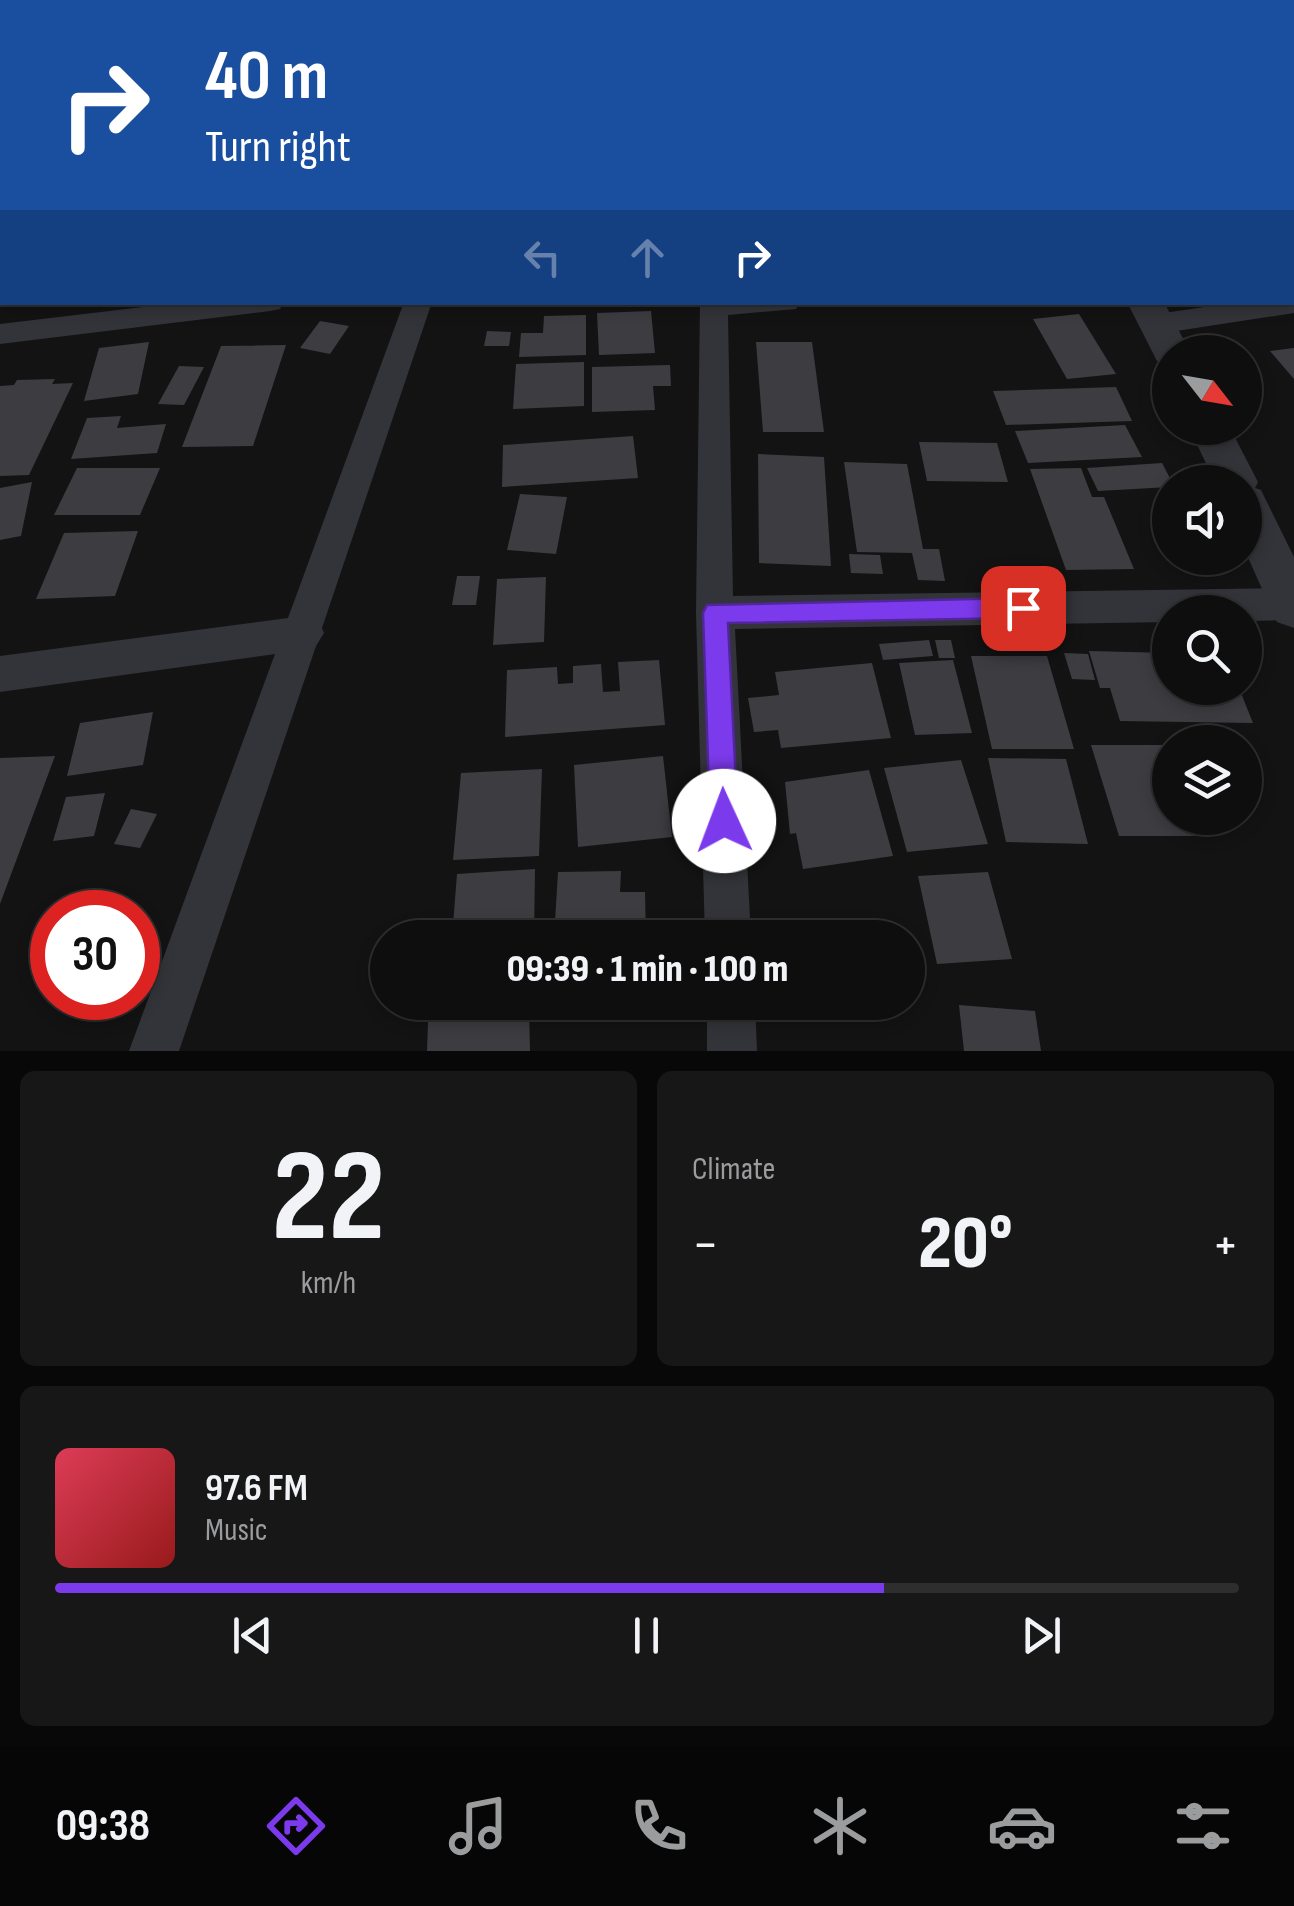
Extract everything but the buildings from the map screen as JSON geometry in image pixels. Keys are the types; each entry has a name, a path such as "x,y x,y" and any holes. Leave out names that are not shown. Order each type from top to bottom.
{"street":[{"path":"0,334 245,305"},
{"path":"154,1051 417,305"},
{"path":"714,305 715,613 727,920"},
{"path":"1158,326 1288,305"},
{"path":"715,613 1294,605 1262,538"},
{"path":"0,674 304,633"},
{"path":"731,1020 732,1051"}],"route":[{"path":"724,821 715,613 1023,608"}]}
